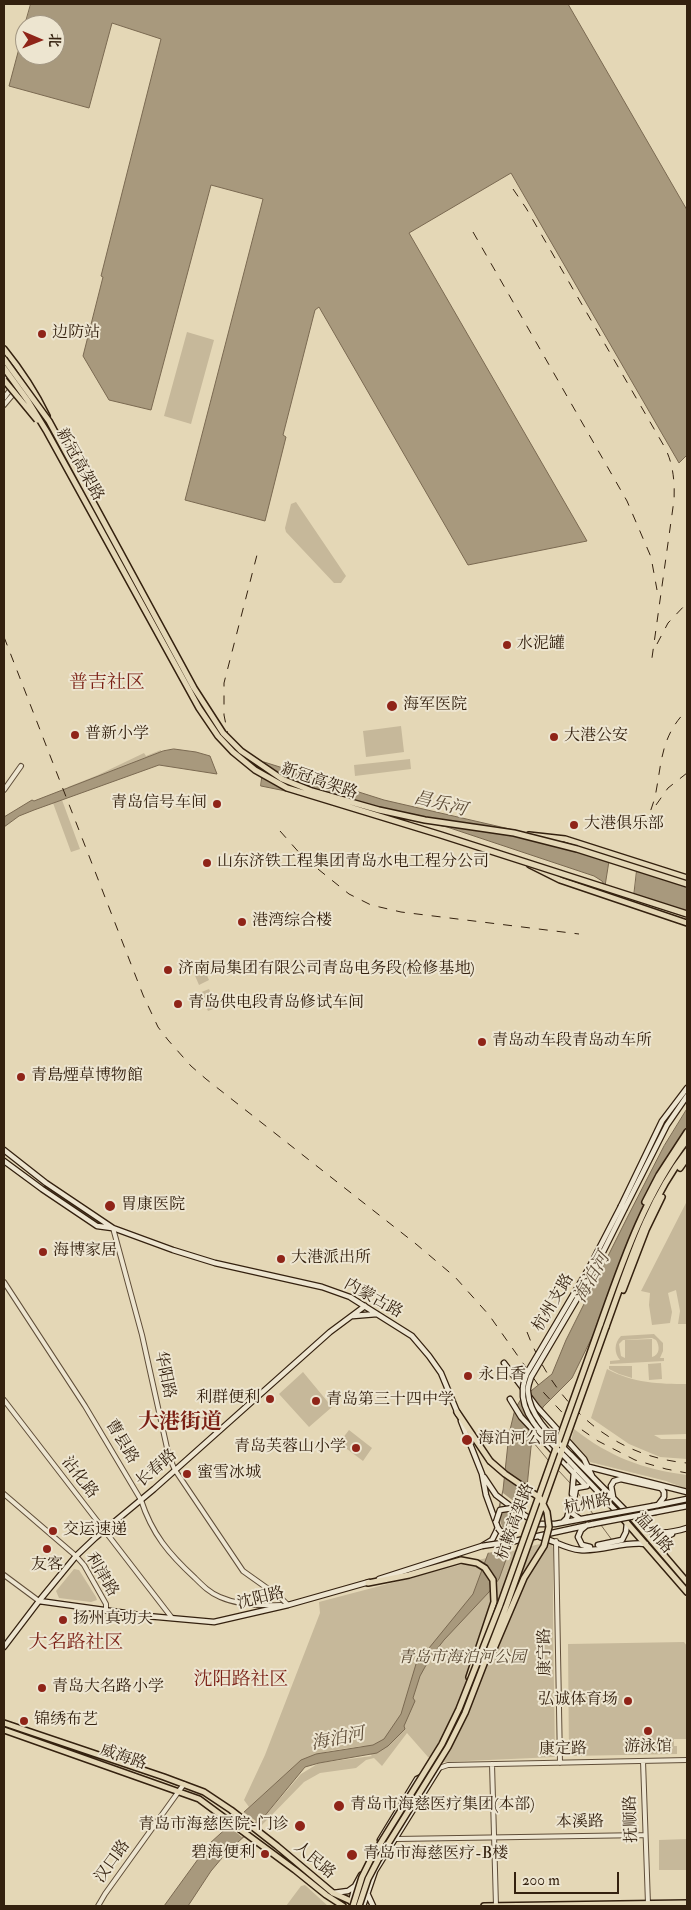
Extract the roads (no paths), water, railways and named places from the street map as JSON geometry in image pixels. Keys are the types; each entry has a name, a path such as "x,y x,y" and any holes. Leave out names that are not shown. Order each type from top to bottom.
{"main road":[{"path":"4,350 24,377"},
{"path":"4,350 20,368 49,420"},
{"name":"新冠高架路","path":"4,359 49,420 194,688 223,733 241,751 282,779 312,791 379,810 424,820 514,833 577,849 687,884"},
{"name":"新冠高架路","path":"4,368 28,400 47,432 208,723 233,752 255,770 287,788 687,914"},
{"path":"4,373 14,388"},
{"path":"4,380 47,432"},
{"path":"514,833 565,839 687,878"},
{"path":"518,860 560,880 687,923"},
{"name":"杭州支路","path":"628,1513 550,1433 532,1409 528,1392 531,1377 594,1270 662,1122 687,1088"},
{"name":"杭州支路","path":"620,1515 568,1463 535,1424 525,1407 522,1389 527,1373 589,1268 666,1125 687,1096"},
{"path":"623,1260 633,1229 648,1195 687,1132"},
{"name":"杭鞍高架路","path":"352,1905 362,1877 372,1857 442,1744 459,1709 500,1605 623,1260 645,1208 675,1155 687,1140"},
{"path":"4,1150 46,1183 113,1228"},
{"name":"杭鞍高架路","path":"361,1906 368,1879 378,1860 448,1747 465,1713 506,1607 632,1255 651,1210 668,1179 687,1151"},
{"path":"606,1327 654,1212 673,1178 687,1158"},
{"path":"4,1161 97,1226 113,1228"},
{"name":"内蒙古路","path":"113,1228 215,1263 330,1290 350,1297 379,1314 412,1336 441,1373 482,1474"},
{"name":"长春路","path":"4,1648 76,1556 330,1332 364,1306"},
{"path":"351,1316 379,1314"},
{"path":"504,1363 537,1407 577,1451 589,1467 592,1476"},
{"path":"510,1400 521,1417 568,1463 586,1486"},
{"path":"457,1412 490,1461 505,1474 540,1498 547,1512 549,1527 544,1546 524,1578 465,1713"},
{"path":"589,1467 687,1492"},
{"path":"574,1472 573,1514 576,1518 582,1520"},
{"path":"482,1474 492,1514 498,1528 504,1537 518,1541"},
{"name":"杭州路","path":"482,1474 496,1495 538,1524 582,1520 687,1499"},
{"path":"613,1497 611,1486 614,1481 621,1479 661,1488 664,1492 664,1497 656,1505"},
{"path":"562,1523 567,1518 576,1488 580,1486 593,1487"},
{"name":"杭州路","path":"540,1537 587,1525 687,1506"},
{"path":"496,1522 500,1510 513,1508"},
{"path":"679,1508 687,1511"},
{"name":"温州路","path":"628,1513 687,1582"},
{"name":"温州路","path":"620,1515 687,1592"},
{"path":"587,1525 578,1537 582,1546 586,1547 622,1540 626,1532 627,1523"},
{"path":"482,1546 492,1540 498,1528"},
{"path":"642,1529 661,1534 687,1529"},
{"path":"664,1555 663,1542 667,1536 687,1529"},
{"path":"540,1537 569,1548 582,1550 632,1543 647,1545"},
{"name":"沈阳路","path":"39,1601 172,1619 214,1622 288,1605 368,1583 482,1546 540,1537"},
{"path":"368,1583 409,1575 452,1562 469,1560 485,1568 493,1580 494,1602 459,1709"},
{"name":"威海路","path":"4,1723 184,1784 204,1792 231,1810"},
{"name":"威海路","path":"4,1730 180,1790 200,1799 230,1820"},
{"path":"352,1905 355,1886 417,1779 440,1768"},
{"path":"361,1906 375,1871 440,1768"},
{"name":"人民路","path":"231,1810 332,1893 352,1905 361,1906"},
{"name":"人民路","path":"230,1820 326,1896 343,1906"},
{"path":"380,1840 396,1839"},
{"path":"332,1893 348,1891 355,1886"},
{"path":"367,1891 373,1906"},
{"path":"326,1896 336,1906"},
{"path":"484,1906 687,1903"}],"street":[{"path":"4,398 24,377"},
{"path":"4,405 14,388"},
{"path":"4,790 21,766"},
{"name":"华阳路","path":"113,1228 142,1335 169,1457 175,1470 236,1563 250,1577 288,1605"},
{"name":"曹县路","path":"4,1282 85,1406 141,1500 145,1513 164,1546 211,1593 249,1604 288,1605"},
{"name":"沾化路","path":"4,1400 172,1619"},
{"name":"利津路","path":"4,1494 84,1565 106,1604 106,1611"},
{"name":"康宁路","path":"556,1542 560,1763"},
{"path":"4,1575 39,1601"},
{"name":"康定路","path":"440,1768 448,1765 687,1760"},
{"name":"抚顺路","path":"643,1761 648,1905"},
{"path":"492,1764 496,1906"},
{"name":"汉口路","path":"98,1906 184,1784"},
{"name":"本溪路","path":"396,1839 645,1835"}],"waterway":[{"path":"533,1442 548,1460"},
{"path":"558,1470 571,1484"},
{"path":"578,1493 593,1514"},
{"path":"595,1517 612,1540"}],"railway":[{"path":"513,189 526,208 664,446 671,465 674,479 674,500 651,665"},
{"path":"473,232 627,501 651,557 657,590"},
{"path":"229,740 224,715 224,683 258,551"},
{"path":"657,644 668,623 687,603"},
{"path":"4,637 143,995 158,1027 168,1040 191,1066 206,1079 416,1244 455,1277 489,1315 544,1393 572,1423 598,1441 635,1460 687,1473"},
{"path":"645,827 655,797 667,740 678,720 687,710"},
{"path":"656,805 668,788 687,773"},
{"path":"280,831 303,857 349,894 371,905 401,912 579,934"},
{"path":"527,1332 538,1358 553,1381 569,1403 588,1422 633,1450 659,1458 687,1463"}],"place":[{"name":"边防站","path":"42,334"},
{"name":"水泥罐","path":"507,645"},
{"name":"海军医院","path":"392,706"},
{"name":"普新小学","path":"75,735"},
{"name":"大港公安","path":"554,737"},
{"name":"青岛信号车间","path":"217,804"},
{"name":"大港俱乐部","path":"574,825"},
{"name":"山东济铁工程集团青岛水电工程分公司","path":"207,863"},
{"name":"港湾综合楼","path":"242,922"},
{"name":"济南局集团有限公司青岛电务段(检修基地)","path":"168,970"},
{"name":"青岛供电段青岛修试车间","path":"178,1004"},
{"name":"青岛动车段青岛动车所","path":"482,1042"},
{"name":"青島煙草博物館","path":"21,1077"},
{"name":"胃康医院","path":"110,1206"},
{"name":"海博家居","path":"43,1252"},
{"name":"大港派出所","path":"281,1259"},
{"name":"永日香","path":"468,1376"},
{"name":"利群便利","path":"270,1399"},
{"name":"青岛第三十四中学","path":"316,1401"},
{"name":"海泊河公园","path":"467,1440"},
{"name":"青岛芙蓉山小学","path":"356,1448"},
{"name":"蜜雪冰城","path":"187,1474"},
{"name":"交运速递","path":"53,1531"},
{"name":"友客","path":"47,1549"},
{"name":"扬州真功夫","path":"63,1620"},
{"name":"青岛大名路小学","path":"42,1688"},
{"name":"弘诚体育场","path":"628,1701"},
{"name":"锦绣布艺","path":"24,1721"},
{"name":"游泳馆","path":"648,1731"},
{"name":"青岛市海慈医疗集团(本部)","path":"339,1806"},
{"name":"青岛市海慈医院-门诊","path":"300,1826"},
{"name":"碧海便利","path":"265,1854"},
{"name":"青岛市海慈医疗-B楼","path":"352,1855"}],"district":[{"name":"普吉社区","path":"107,684"},
{"name":"大港街道","path":"180,1423"},
{"name":"大名路社区","path":"76,1644"},
{"name":"沈阳路社区","path":"241,1681"}],"water label":[{"name":"昌乐河","path":"440,805"},
{"name":"海泊河","path":"593,1278"},
{"name":"海泊河","path":"338,1740"}],"park label":[{"name":"青岛市海泊河公园","path":"462,1659"}]}
